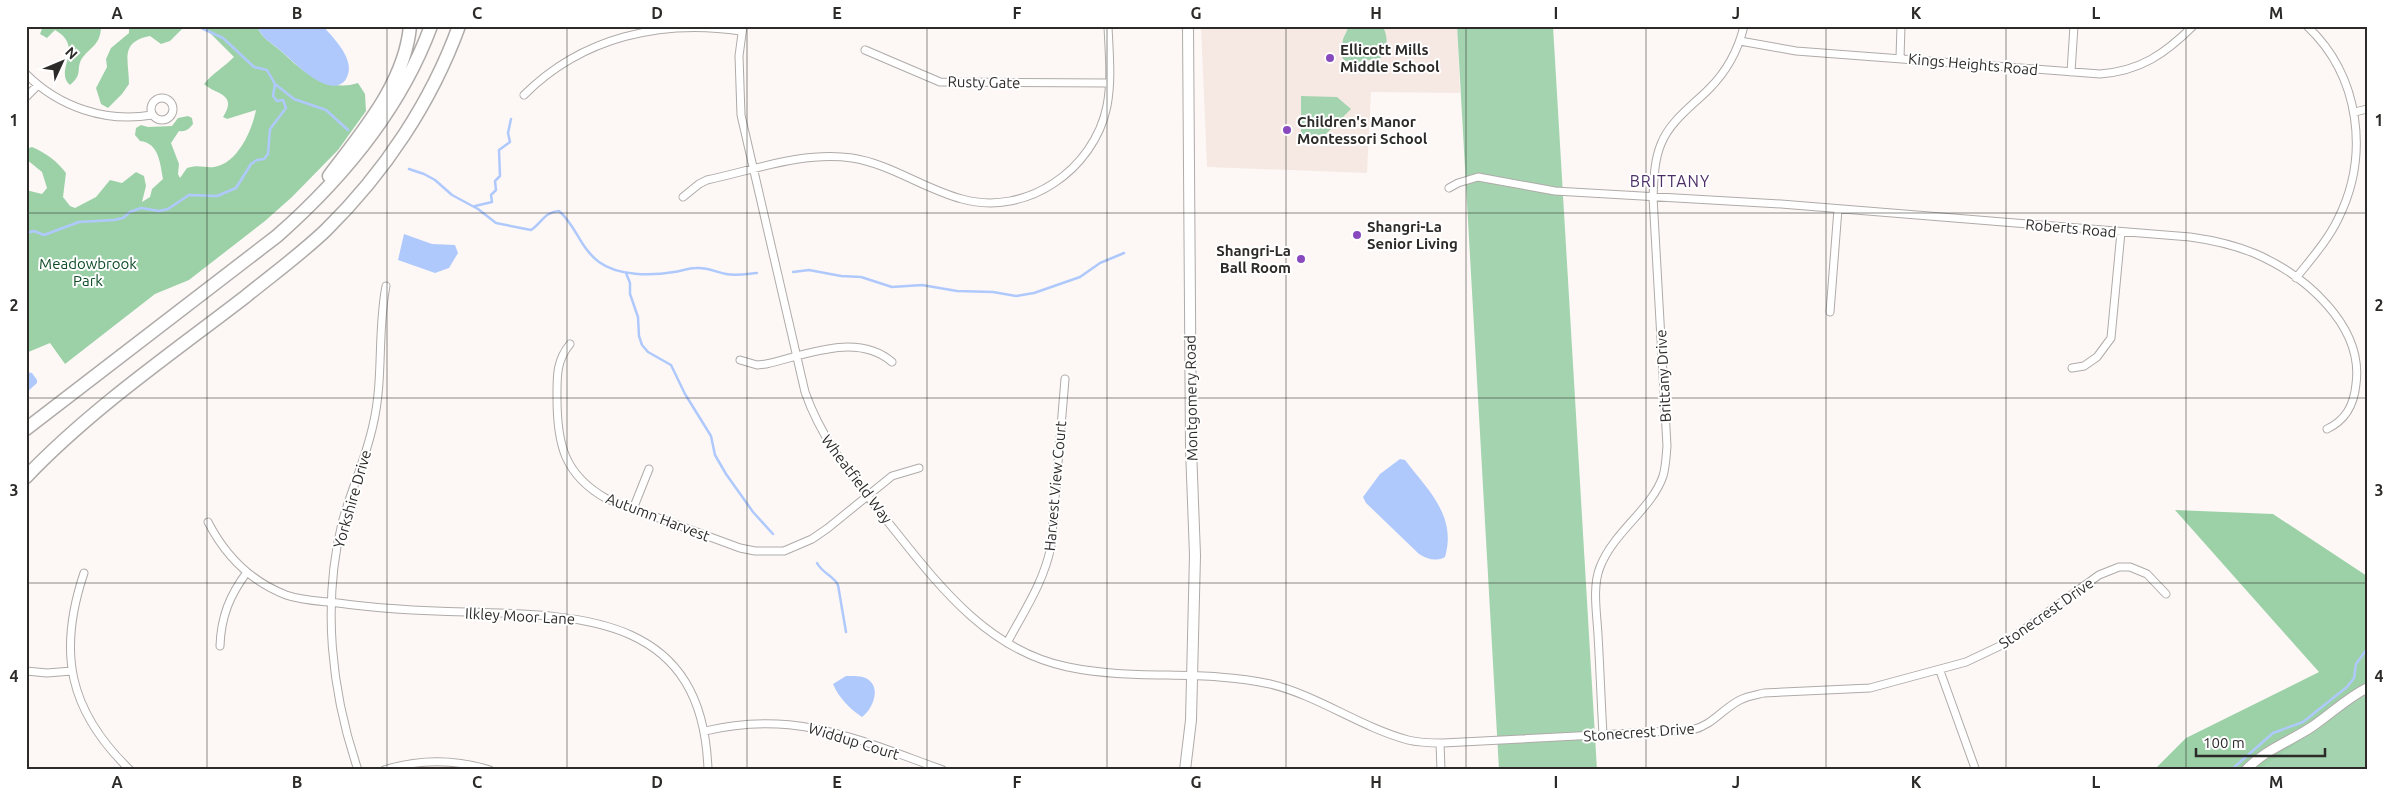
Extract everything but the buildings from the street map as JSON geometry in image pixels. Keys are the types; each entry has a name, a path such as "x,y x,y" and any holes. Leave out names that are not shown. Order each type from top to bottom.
{"highway":[{"path":"199,296 303,208 326,180 389,90 402,62 410,26"},
{"path":"26,429 277,236 331,185 356,157 390,109 419,57 431,26"},
{"path":"441,69 459,26"},
{"path":"26,477 70,434 295,258 325,230 377,173 421,107 466,26"}],"main road":[{"name":"Montgomery Road","path":"1186,770 1193,677 1195,555 1192,450 1188,26"}],"street":[{"path":"683,197 707,180 805,158 852,158 872,162 964,200 1000,203 1019,199 1055,184 1081,160 1091,145 1104,118 1109,84 1108,26"},
{"name":"Brittany Drive","path":"1603,734 1596,602 1599,568 1620,532 1657,487 1666,462 1667,446 1653,197 1656,159 1661,143 1669,129 1722,75 1732,59 1744,26"},
{"path":"1900,58 1902,26"},
{"path":"2072,72 2074,26"},
{"name":"Kings Heights Road","path":"1740,41 1796,51 2100,74 2134,68 2161,55 2193,26"},
{"path":"2296,278 2328,236 2346,203 2352,184 2357,150 2355,112 2347,87 2333,58 2308,26"},
{"path":"524,95 549,73 586,50 630,34 674,27 742,28"},
{"name":"Wheatfield Way","path":"742,28 739,87 742,115 796,357 805,392 822,434 848,472 938,585 962,610 1007,643 1065,667 1099,674 1193,677"},
{"name":"Rusty Gate","path":"865,50 940,82 1109,84"},
{"path":"26,74 38,85 70,105 99,114 136,118 152,114"},
{"path":"26,97 38,85"},
{"path":"2355,112 2367,109"},
{"name":"Roberts Road","path":"1449,188 1478,177 1555,191 1838,209 2190,237 2217,241 2256,254 2296,278 2327,306 2339,321 2352,345 2356,362 2357,380 2351,405 2342,420 2326,429"},
{"path":"1830,312 1838,209"},
{"path":"2072,368 2084,366 2097,357 2111,338 2122,232"},
{"name":"Yorkshire Drive","path":"358,770 339,706 334,673 331,637 334,574 342,524 373,426 380,385 382,314 386,286"},
{"name":"Autumn Harvest","path":"570,344 563,352 557,371 557,424 565,457 572,469 592,491 633,509 740,548 770,552 784,551 812,539 892,476 919,468"},
{"path":"740,360 757,365 830,349 854,347 878,351 892,362"},
{"name":"Harvest View Court","path":"1007,643 1042,578 1048,563 1052,537 1065,379"},
{"path":"633,509 649,469"},
{"name":"Ilkley Moor Lane","path":"208,522 224,549 247,572 260,582 287,595 333,603 404,611 540,614 587,620 616,628 637,637 670,663 692,694 704,731 708,770"},
{"name":"Stonecrest Drive","path":"1193,677 1223,678 1270,684 1316,700 1395,736 1420,742 1440,743 1692,730 1712,722 1730,707 1749,696 1764,693 1870,688 1940,671 1966,662 2004,644 2108,570 2118,567 2140,570 2154,580 2166,594"},
{"path":"220,646 221,628 228,602 247,572"},
{"path":"84,574 70,623 72,671 80,701 92,724 116,756 130,770"},
{"path":"26,671 47,673 72,671"},
{"path":"1940,671 1975,768"},
{"path":"2246,770 2260,757 2314,725 2336,706 2367,688"},
{"name":"Widdup Court","path":"704,731 750,723 805,725 847,735 942,770"},
{"path":"1440,743 1441,770"},
{"path":"384,770 414,763 433,762 468,764 490,770"}],"shaded area":[{"path":"1201,26 1457,26 1460,93 1371,92 1367,173 1207,167"}],"green space":[{"path":"43,26 101,26 97,42 81,60 78,75 70,85 65,73 69,51 68,44 64,37 55,30 47,38 40,34"},
{"path":"129,26 185,26 170,41 161,44 150,36 140,39 130,47 127,60 129,84 108,108 101,104 96,88 107,67 106,59 111,48 129,33"},
{"name":"Meadowbrook Park","path":"203,26 257,26 267,40 306,73 326,83 336,85 358,83 365,94 366,111 338,150 292,197 265,221 189,280 155,294 65,364 50,343 26,353 26,190 42,194 47,188 42,172 26,159 26,149 32,147 42,152 63,169 66,173 63,197 70,206 75,208 96,197 110,180 122,183 136,172 144,176 146,186 142,202 150,197 152,189 163,179 158,155 155,150 140,141 135,135 136,128 141,125 148,127 172,126 178,118 188,116 192,118 192,126 185,131 179,131 171,143 179,164 178,174 180,178 187,168 194,166 214,167 230,160 247,136 256,110 227,119 223,117 227,109 227,99 204,84 234,57"},
{"path":"1349,26 1383,27 1386,42 1381,58 1358,62 1345,61 1341,56 1343,39"},
{"path":"1457,26 1553,26 1597,770 1499,770"},
{"path":"1301,96 1337,97 1351,109 1320,140 1301,139"},
{"path":"2175,510 2273,514 2367,576 2367,694 2258,770 2154,770 2186,738 2319,672"},
{"path":"2367,694 2367,770 2258,770 2271,759"}],"water":[{"path":"257,26 323,26 343,50 349,65 346,79 336,86 319,82 267,40"},
{"path":"404,234 432,244 455,245 458,253 449,268 435,273 398,260"},
{"path":"26,372 32,373 37,383 26,393"},
{"path":"1400,459 1405,460 1423,482 1444,516 1448,542 1445,557 1442,559 1432,559 1419,554 1366,503 1363,497 1380,474"},
{"path":"846,676 865,678 870,681 875,690 874,700 869,710 862,717 845,703 833,684"}],"waterway":[{"path":"26,233 34,231 44,235 79,222 114,220 123,218 130,212 141,208 159,211 168,209 189,195 217,196 236,188 251,164 257,160 264,159 268,154 270,129 286,108 283,100 277,101 273,96 275,84 267,70 254,67 223,38 197,26"},
{"path":"275,84 294,99 326,110 348,130"},
{"path":"475,206 492,202 491,195 496,190 495,181 500,176 499,150 510,142 508,133 511,119"},
{"path":"409,169 435,180 452,195 478,209 496,223 531,230 550,213 559,211 570,223 592,256 607,267 616,270 635,274 655,274 700,268 730,275 757,273"},
{"path":"793,272 809,270 841,276 861,277 892,287 922,285 957,291 993,292 1016,296 1034,293 1080,277 1100,263 1124,253"},
{"path":"626,273 630,283 630,294 638,317 639,336 642,345 648,352 671,365 685,394 711,436 715,455 726,474 753,512 773,534"},
{"path":"817,563 838,585 846,632"},
{"path":"2231,770 2273,733 2303,722 2347,687 2354,678 2356,664 2367,649"}],"place":[{"name":"Ellicott Mills Middle School","path":"1330,58"},
{"name":"Children's Manor Montessori School","path":"1287,130"},
{"name":"Shangri-La Senior Living","path":"1357,235"},
{"name":"Shangri-La Ball Room","path":"1301,259"}],"district":[{"name":"BRITTANY","path":"1670,181"}]}
